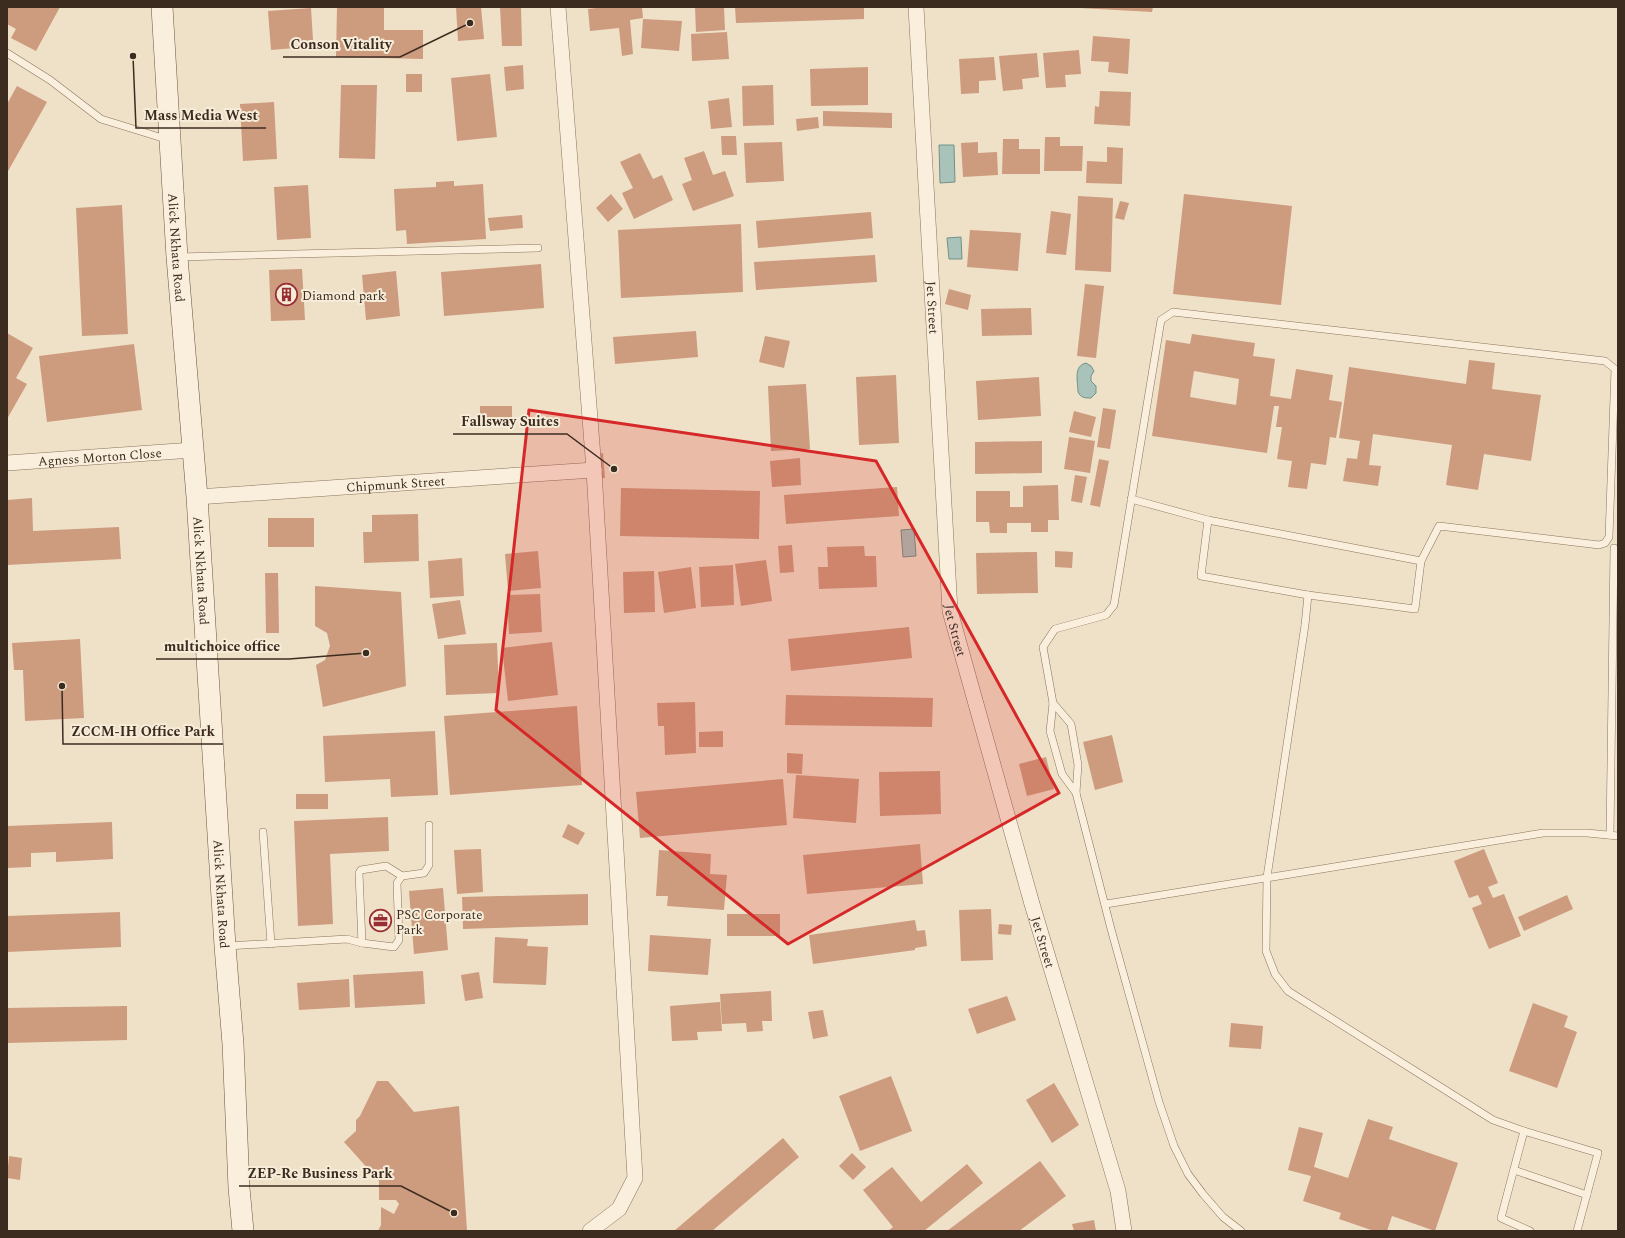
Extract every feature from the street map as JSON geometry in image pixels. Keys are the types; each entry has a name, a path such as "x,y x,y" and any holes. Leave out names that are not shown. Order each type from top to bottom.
{"main road":[{"name":"Alick Nkhata Road","path":"162,7 177,257 198,497 225,946 233,1044 239,1188 243,1231"}],"street":[{"path":"558,7 594,470 635,1178 619,1209 590,1231"},
{"name":"Jet Street","path":"916,7 950,611 1032,904 1118,1191 1124,1231"},
{"name":"Agness Morton Close","path":"7,463 193,450"},
{"name":"Chipmunk Street","path":"198,497 594,470"}],"lane":[{"path":"7,53 50,80 101,119 170,140"},
{"path":"177,257 538,248"},
{"path":"1076,793 1062,774 1050,731 1053,703 1042,646 1055,629 1106,615 1114,604 1161,320 1173,312 1605,362 1615,369 1609,536 1605,543 1600,545 1439,526 1421,561 1415,609 1308,595 1201,576 1208,520"},
{"path":"1131,499 1208,520 1421,561"},
{"path":"1106,904 1543,833 1587,833 1614,836 1616,549 1605,543"},
{"path":"1308,595 1305,625 1267,877 1266,952 1274,974 1288,991 1493,1120 1598,1153 1576,1231"},
{"path":"1053,703 1071,724 1078,765 1076,793 1111,928 1159,1102 1174,1146 1188,1174 1203,1194 1223,1217 1241,1231"},
{"path":"362,943 360,870 386,866 402,876 424,874 429,865 430,825"},
{"path":"263,832 271,944"},
{"path":"225,946 347,939 362,943 394,947 398,944 399,940 397,883 402,876"},
{"path":"1524,1131 1501,1218 1530,1231"},
{"path":"1514,1170 1587,1195"}],"highlighted area":[{"path":"529,410 876,461 1059,793 788,944 496,710"}],"water":[{"path":"939,145 954,145 955,182 940,183"},
{"path":"961,237 962,259 949,259 947,238"},
{"path":"1086,363 1091,366 1094,371 1091,376 1091,381 1096,386 1096,393 1091,398 1083,397 1078,392 1077,374 1079,367"},
{"path":"914,529 916,556 903,557 901,530"}],"building":[{"path":"7,7 60,7 36,51 11,38 16,29 7,24"},
{"path":"337,7 384,8 384,30 423,30 423,59 336,57"},
{"path":"456,7 481,7 484,39 458,41"},
{"path":"500,7 521,7 522,46 502,46"},
{"path":"605,7 642,7 643,18 630,20 633,54 622,56 619,28 590,31 588,9"},
{"path":"695,7 724,7 725,30 696,32"},
{"path":"735,7 864,7 864,19 736,23"},
{"path":"1080,7 1153,7 1152,12"},
{"path":"311,8 313,40 295,42 295,48 271,50 268,11"},
{"path":"643,19 682,21 679,51 641,48"},
{"path":"727,32 729,59 692,61 691,34"},
{"path":"1093,36 1130,39 1128,74 1108,72 1109,62 1091,61"},
{"path":"1079,50 1081,74 1065,75 1066,87 1046,88 1043,53"},
{"path":"1037,53 1039,77 1022,79 1023,89 1003,91 999,56"},
{"path":"994,57 996,80 979,81 979,93 961,94 959,59"},
{"path":"523,65 524,89 506,91 504,67"},
{"path":"868,67 868,105 811,106 810,69"},
{"path":"406,74 422,74 422,92 406,92"},
{"path":"490,74 497,137 457,141 451,78"},
{"path":"341,85 377,85 375,159 339,158"},
{"path":"773,85 774,125 743,126 742,86"},
{"path":"17,86 47,102 7,173 7,104"},
{"path":"1100,91 1131,92 1130,126 1094,124 1095,106 1099,107"},
{"path":"729,98 732,127 711,129 708,101"},
{"path":"274,102 277,159 243,161 240,104"},
{"path":"823,111 892,113 892,128 823,126"},
{"path":"818,117 819,128 797,131 796,119"},
{"path":"721,136 736,136 737,155 722,155"},
{"path":"1045,137 1060,137 1060,146 1083,146 1082,171 1044,171"},
{"path":"1003,139 1019,139 1019,149 1040,149 1040,174 1002,174"},
{"path":"782,142 784,181 746,183 744,143"},
{"path":"978,142 978,153 997,152 998,175 963,177 961,143"},
{"path":"1107,147 1123,148 1122,184 1086,183 1087,161 1107,162"},
{"path":"704,151 713,175 725,171 734,196 693,211 682,184 692,180 684,158"},
{"path":"640,153 653,179 662,175 673,200 634,219 622,193 633,188 620,162"},
{"path":"454,181 454,186 483,184 486,239 407,244 406,230 396,231 394,189 436,187 436,182"},
{"path":"308,185 311,238 277,240 274,187"},
{"path":"611,194 623,209 608,222 596,208"},
{"path":"1184,194 1292,206 1281,305 1173,294"},
{"path":"1078,196 1113,198 1111,272 1075,270"},
{"path":"1120,201 1129,203 1124,220 1115,218"},
{"path":"122,205 128,334 82,336 76,208"},
{"path":"1051,211 1071,214 1066,255 1046,253"},
{"path":"871,212 873,238 758,248 756,221"},
{"path":"522,215 523,228 490,231 488,218"},
{"path":"741,224 743,292 621,298 618,230"},
{"path":"970,230 1021,233 1018,271 967,267"},
{"path":"875,255 877,282 756,290 754,262"},
{"path":"541,264 544,308 444,316 441,272"},
{"name":"Diamond park","path":"302,269 305,320 271,321 269,270"},
{"path":"396,271 400,316 366,320 362,275"},
{"path":"1085,284 1104,286 1096,358 1077,356"},
{"path":"949,289 971,295 968,310 945,304"},
{"path":"1031,308 1032,335 982,336 981,309"},
{"path":"696,331 698,357 615,364 613,337"},
{"path":"7,333 33,348 16,378 27,384 7,419"},
{"path":"1192,334 1255,343 1253,356 1275,359 1270,396 1291,399 1296,369 1333,375 1329,400 1342,402 1336,438 1330,437 1326,465 1311,463 1307,489 1288,487 1292,461 1277,459 1282,427 1276,427 1279,406 1274,406 1267,453 1152,436 1166,340 1190,344","holes":["1194,371 1239,379 1236,405 1190,397"]},
{"path":"765,336 790,341 784,368 759,362"},
{"path":"134,344 142,410 47,422 39,356"},
{"path":"1469,360 1495,363 1492,389 1541,395 1531,461 1484,454 1478,490 1446,485 1452,445 1373,434 1369,465 1381,466 1378,486 1343,481 1347,458 1357,459 1360,441 1339,438 1349,367 1466,384"},
{"path":"896,375 899,443 859,445 856,377"},
{"path":"1039,377 1041,416 978,420 976,381"},
{"path":"806,384 810,449 771,451 768,386"},
{"path":"480,406 512,406 512,418 480,417"},
{"path":"1103,408 1116,410 1110,449 1097,447"},
{"path":"1074,411 1096,417 1091,437 1069,432"},
{"path":"1069,437 1095,441 1090,473 1064,469"},
{"path":"1042,441 1042,473 975,474 975,442"},
{"path":"603,453 605,478 596,479 595,454"},
{"path":"800,458 801,485 772,487 770,461"},
{"path":"1099,459 1109,461 1100,507 1090,505"},
{"path":"1075,475 1087,477 1082,503 1071,501"},
{"path":"1058,485 1059,520 1048,520 1048,532 1031,532 1031,523 1007,523 1007,533 990,533 989,522 976,522 976,491 1010,491 1010,507 1023,507 1023,486"},
{"path":"897,487 899,516 786,524 784,495"},
{"path":"621,488 760,491 759,539 620,536"},
{"path":"32,498 33,531 119,527 121,559 7,565 7,500"},
{"path":"418,514 419,561 364,563 363,532 372,532 372,515"},
{"path":"268,518 314,518 314,547 268,547"},
{"path":"792,545 794,572 780,573 778,546"},
{"path":"864,546 865,556 876,556 877,587 819,589 818,567 828,567 827,547"},
{"path":"538,551 541,588 508,591 505,554"},
{"path":"1055,551 1073,552 1072,568 1055,567"},
{"path":"1037,552 1038,593 977,594 976,553"},
{"path":"462,558 464,596 430,598 428,561"},
{"path":"766,560 772,601 741,606 735,564"},
{"path":"733,565 734,605 701,607 699,567"},
{"path":"691,567 696,608 664,613 658,572"},
{"path":"654,571 655,612 624,613 623,572"},
{"path":"265,573 278,573 279,633 266,633"},
{"path":"315,586 401,592 406,686 323,707 316,665 325,660 330,646 327,633 315,626"},
{"path":"540,594 542,632 509,634 507,595"},
{"path":"460,600 466,634 438,639 432,604"},
{"path":"909,627 912,658 791,671 788,639"},
{"path":"80,639 84,718 25,721 23,670 14,670 12,643"},
{"path":"552,642 558,695 508,701 502,648"},
{"path":"497,643 499,693 446,695 444,645"},
{"path":"786,695 933,698 932,727 785,725"},
{"path":"695,702 696,753 665,755 664,726 658,726 657,703"},
{"path":"577,706 582,785 450,795 444,716"},
{"path":"435,731 438,795 391,797 390,779 325,782 323,736"},
{"path":"723,731 723,747 699,747 699,732"},
{"path":"1112,735 1123,782 1095,790 1083,742"},
{"path":"787,753 803,754 802,774 787,773"},
{"path":"1046,757 1054,789 1027,796 1019,764"},
{"path":"940,771 941,814 880,816 879,772"},
{"path":"796,775 859,779 856,823 793,818"},
{"path":"783,779 787,825 640,838 636,792"},
{"path":"296,794 328,794 328,809 296,809"},
{"path":"388,817 389,851 330,854 333,924 298,926 294,821"},
{"path":"112,822 113,859 56,862 56,852 31,853 31,867 7,868 7,826"},
{"path":"568,824 585,833 578,845 562,837"},
{"path":"920,844 923,884 807,894 803,855"},
{"path":"481,849 483,892 457,894 454,850"},
{"path":"1484,849 1498,883 1488,887 1493,898 1504,894 1521,936 1489,949 1472,908 1482,904 1478,895 1469,898 1454,861"},
{"path":"659,850 711,854 710,874 727,875 724,910 667,906 668,896 656,896"},
{"path":"443,888 448,950 414,954 409,891"},
{"path":"588,894 588,925 463,929 462,897"},
{"path":"1567,895 1573,909 1524,931 1518,917"},
{"path":"991,909 993,960 961,961 959,910"},
{"path":"120,912 121,947 7,952 7,916"},
{"path":"727,914 780,914 780,936 727,936"},
{"path":"915,920 917,931 925,930 927,946 915,948 915,950 813,964 809,935"},
{"path":"999,924 1012,925 1011,935 998,934"},
{"path":"650,935 711,939 708,975 648,971"},
{"path":"495,937 528,939 527,946 548,947 546,985 493,983"},
{"path":"423,971 425,1004 355,1008 353,975"},
{"path":"479,972 483,998 465,1001 461,975"},
{"path":"349,979 350,1007 299,1010 297,983"},
{"path":"771,991 772,1021 762,1021 763,1031 747,1032 746,1023 722,1024 720,994"},
{"path":"1007,996 1016,1020 977,1034 968,1009"},
{"path":"720,1002 722,1031 697,1032 698,1040 672,1041 670,1006"},
{"path":"1533,1003 1568,1016 1564,1027 1577,1032 1557,1088 1509,1071"},
{"path":"127,1006 127,1040 7,1043 7,1008"},
{"path":"823,1010 828,1036 813,1039 808,1012"},
{"path":"1231,1023 1263,1026 1261,1049 1229,1047"},
{"path":"891,1076 912,1131 860,1151 839,1096"},
{"path":"377,1081 388,1081 414,1112 459,1106 467,1231 378,1231 381,1225 381,1207 394,1214 399,1204 396,1200 379,1200 379,1181 344,1142 356,1131 356,1120 360,1116"},
{"path":"1054,1083 1079,1125 1052,1143 1026,1100"},
{"path":"1368,1119 1393,1127 1389,1139 1458,1163 1435,1231 1392,1216 1387,1231 1374,1231 1339,1219 1341,1213 1303,1201 1311,1176 1288,1170 1299,1127 1323,1133 1314,1167 1348,1178"},
{"path":"783,1138 799,1157 712,1231 674,1231"},
{"path":"852,1153 866,1167 853,1180 839,1166"},
{"path":"9,1156 22,1158 20,1180 7,1178"},
{"path":"1040,1161 1066,1196 1019,1231 947,1231"},
{"path":"967,1164 983,1183 924,1231 888,1231 893,1227 863,1190 892,1167 921,1202"},
{"path":"1094,1220 1096,1231 1074,1231 1072,1224"}],"place":[{"name":"Conson Vitality","path":"470,23"},
{"name":"Mass Media West","path":"133,56"},
{"name":"Diamond park","path":"287,295"},
{"name":"Fallsway Suites","path":"614,469"},
{"name":"multichoice office","path":"366,653"},
{"name":"ZCCM-IH Office Park","path":"62,686"},
{"name":"PSC Corporate Park","path":"380,921"},
{"name":"ZEP-Re Business Park","path":"454,1213"}]}
